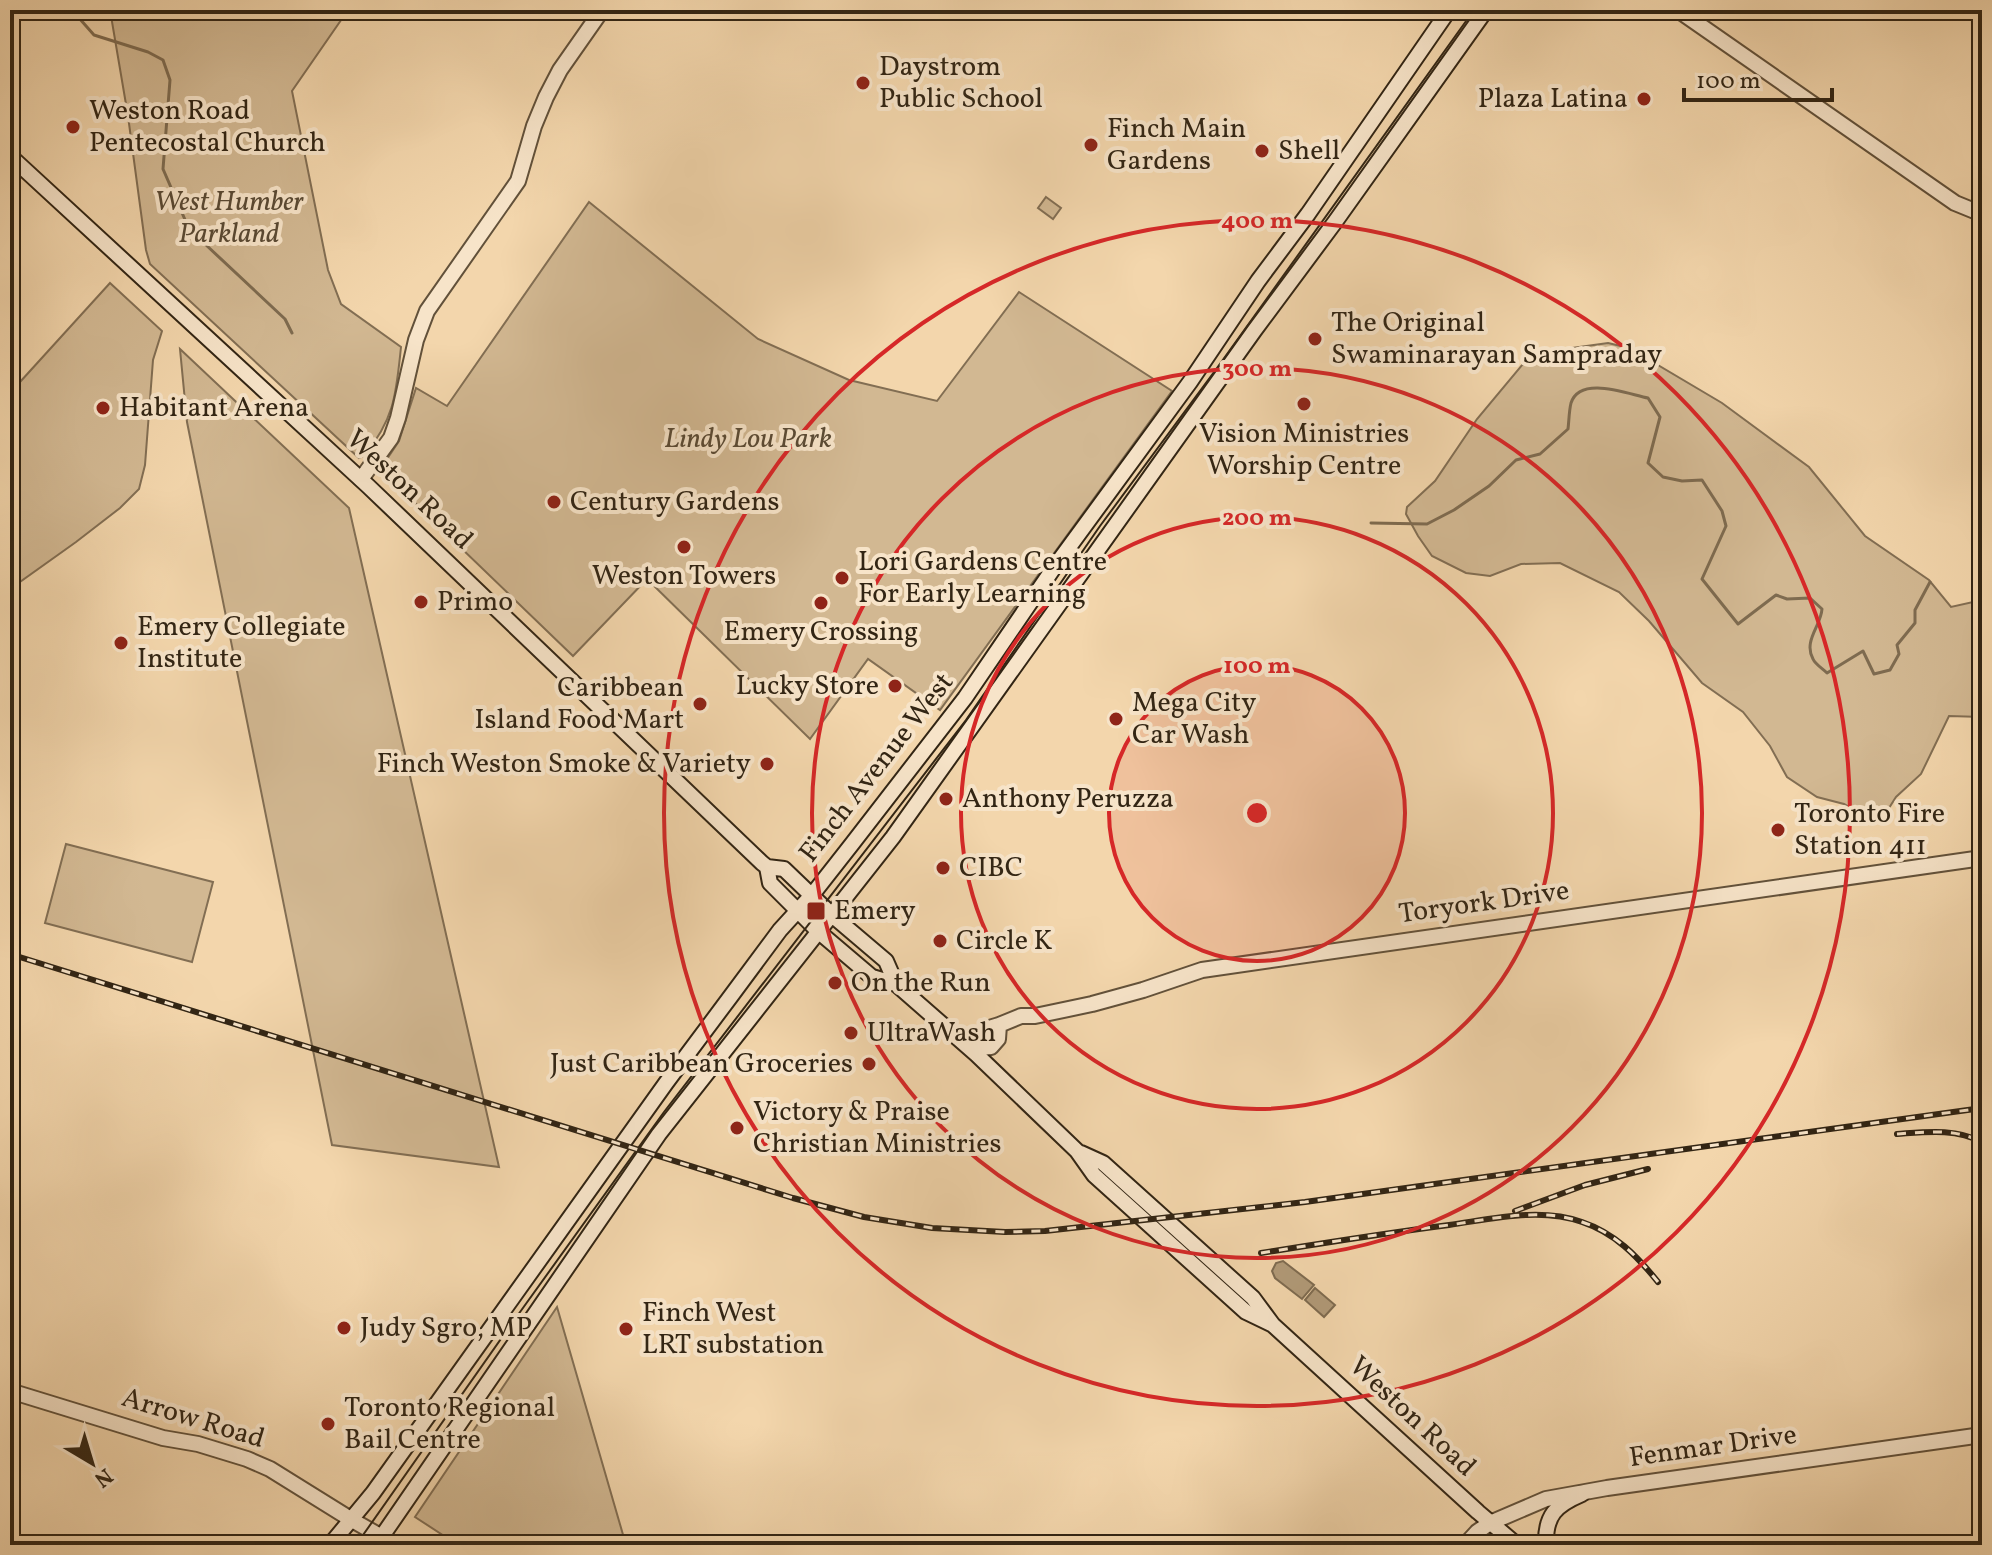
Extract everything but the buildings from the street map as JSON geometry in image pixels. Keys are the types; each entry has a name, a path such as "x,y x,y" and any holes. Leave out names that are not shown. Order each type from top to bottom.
{"main road":[{"path":"361,479 391,438 413,349 427,311 518,181 546,97 560,70 602,10"},
{"name":"Finch Avenue West","path":"330,1545 352,1520 763,952 812,895 965,698 1075,538 1303,222 1449,10"},
{"name":"Finch Avenue West","path":"379,1541 659,1134 893,837 1486,10"},
{"path":"1678,10 1955,203 1982,214"},
{"name":"Weston Road","path":"10,156 361,479 767,867 770,883 819,932 872,977 896,984 979,1051 1077,1151 1094,1175 1246,1312 1273,1325 1517,1545"},
{"name":"Toryork Drive","path":"979,1051 991,1047 998,1039 999,1025 1021,1016 1092,1004 1215,967 1982,858"},
{"name":"Weston Road","path":"767,867 784,869 886,961 896,984"},
{"name":"Arrow Road","path":"10,1391 163,1438 198,1444 247,1459 270,1469 352,1520 379,1541 396,1545"},
{"name":"Fenmar Drive","path":"1465,1545 1490,1523 1546,1499 1982,1435"},
{"path":"1546,1545 1547,1526 1555,1509 1582,1494"}],"green space":[{"name":"West Humber Parkland","path":"110,10 348,10 292,91 328,270 341,304 401,347 388,417 364,456 359,458 150,264"},
{"path":"1046,197 1061,208 1053,219 1038,208"},
{"name":"Lindy Lou Park","path":"589,202 758,339 849,380 937,401 1019,292 1172,391 940,710 868,659 810,739 647,579 573,656 381,468 399,441 416,388 447,406"},
{"path":"110,283 162,331 153,360 145,465 139,489 120,508 10,589 10,393"},
{"path":"1608,343 1629,348 1722,403 1809,467 1865,536 1929,580 1951,607 1982,600 1982,717 1949,716 1921,774 1896,797 1884,816 1871,820 1844,804 1817,797 1787,777 1770,746 1743,712 1702,683 1649,621 1619,592 1560,563 1521,564 1490,576 1466,573 1432,556 1418,536 1406,514 1407,507 1435,481 1477,419 1522,365 1572,348"},
{"path":"180,349 349,508 499,1167 332,1145 187,422"},
{"path":"66,844 213,882 192,962 45,923"},
{"path":"557,1307 626,1545 458,1545 415,1517"}],"shaded area":[{"path":"1283,1261 1314,1285 1302,1299 1275,1278 1272,1271 1276,1263"},
{"path":"1315,1288 1335,1305 1324,1317 1305,1300"}],"waterway":[{"path":"73,10 94,35 148,52 163,60 170,80 163,169 186,222 205,244 285,319 292,333"},
{"path":"1371,523 1427,524 1454,510 1489,486 1516,460 1540,454 1568,429 1571,403 1576,395 1584,390 1605,388 1648,398 1660,417 1648,463 1663,477 1682,481 1702,480 1722,511 1726,526 1702,579 1738,624 1776,595 1787,599 1810,598 1822,609 1810,646 1815,663 1827,673 1863,651 1874,674 1890,670 1899,654 1897,645 1915,623 1915,610 1930,582"}],"tram line":[{"path":"356,1545 664,1112 966,720 1100,526 1474,10"}],"railway":[{"path":"10,954 793,1198 864,1217 932,1228 1045,1231 1305,1202 1982,1108"},
{"path":"1897,1134 1951,1133 1982,1142"},
{"path":"1515,1211 1585,1185 1648,1169"},
{"path":"1261,1253 1499,1217 1550,1215 1582,1222 1605,1232 1633,1254 1658,1282"}],"place":[{"name":"Daystrom Public School","path":"863,83"},
{"name":"Plaza Latina","path":"1644,99"},
{"name":"Weston Road Pentecostal Church","path":"73,127"},
{"name":"Finch Main Gardens","path":"1091,145"},
{"name":"Shell","path":"1262,151"},
{"name":"The Original Swaminarayan Sampraday","path":"1315,339"},
{"name":"Vision Ministries Worship Centre","path":"1304,404"},
{"name":"Habitant Arena","path":"103,408"},
{"name":"Century Gardens","path":"554,502"},
{"name":"Weston Towers","path":"684,547"},
{"name":"Lori Gardens Centre For Early Learning","path":"842,578"},
{"name":"Primo","path":"421,602"},
{"name":"Emery Crossing","path":"821,603"},
{"name":"Emery Collegiate Institute","path":"121,643"},
{"name":"Lucky Store","path":"895,686"},
{"name":"Caribbean Island Food Mart","path":"700,704"},
{"name":"Mega City Car Wash","path":"1116,719"},
{"name":"Finch Weston Smoke & Variety","path":"767,764"},
{"name":"Anthony Peruzza","path":"946,799"},
{"name":"Toronto Fire Station 411","path":"1778,830"},
{"name":"CIBC","path":"943,868"},
{"name":"Emery","path":"816,911"},
{"name":"Circle K","path":"940,941"},
{"name":"On the Run","path":"835,983"},
{"name":"UltraWash","path":"851,1033"},
{"name":"Just Caribbean Groceries","path":"869,1064"},
{"name":"Victory & Praise Christian Ministries","path":"737,1128"},
{"name":"Judy Sgro, MP","path":"344,1328"},
{"name":"Finch West LRT substation","path":"626,1329"},
{"name":"Toronto Regional Bail Centre","path":"328,1424"}]}
